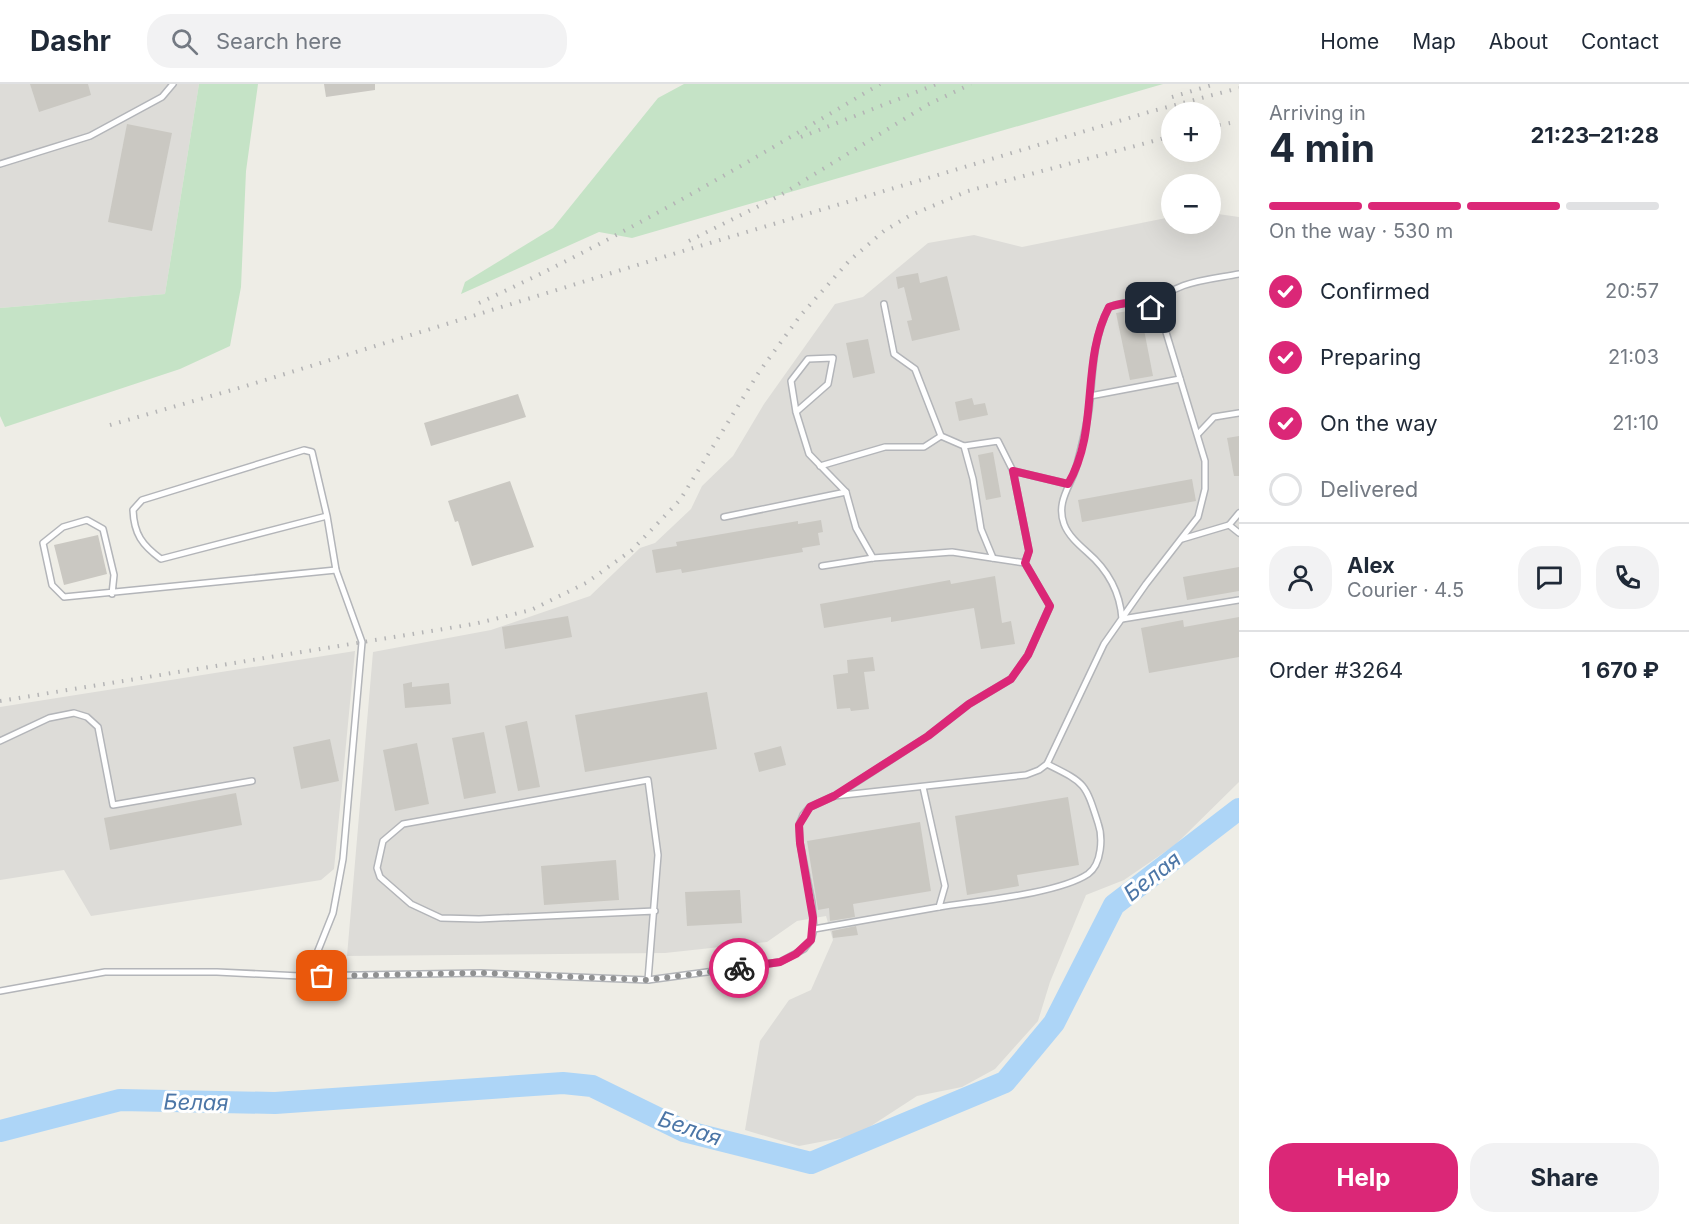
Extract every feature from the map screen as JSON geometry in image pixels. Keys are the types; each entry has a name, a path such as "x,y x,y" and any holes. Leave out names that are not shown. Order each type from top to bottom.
{"lane":[{"path":"0,164 90,135 162,97 173,84"},
{"path":"1151,308 1159,297 1183,285 1239,274"},
{"path":"834,796 1026,776 1047,764 1104,644 1198,517 1205,489 1206,461 1162,319 1151,308 1138,302 1109,307 1095,342 1084,438 1074,474 1061,504 1064,524 1075,541 1100,564 1118,592 1122,619"},
{"path":"0,991 105,972 217,972 300,976 481,973 648,980 780,962 804,949 811,940 814,928 799,825 810,807 834,796 928,736 969,704 1011,679 1028,655 1050,606 1025,563 1029,551 1013,471 998,441 964,446 941,436 915,369 894,354 884,304"},
{"path":"796,412 828,384 833,358 808,359 791,381 796,412 809,454 846,492 856,528 873,558"},
{"path":"1090,396 1180,379"},
{"path":"1198,434 1214,417 1239,413"},
{"path":"820,466 885,447 924,447 941,436"},
{"path":"964,446 973,479 981,528 993,558"},
{"path":"300,976 313,963 333,913 343,859 363,642 336,570 327,516 312,452 304,450 142,500 133,510 134,525 145,547 160,559 327,516"},
{"path":"1013,471 1068,484"},
{"path":"724,517 846,492"},
{"path":"1181,539 1229,525 1239,513"},
{"path":"112,594 114,575 103,529 87,520 63,527 43,543 52,585 64,597 112,594 336,570"},
{"path":"1229,525 1239,533"},
{"path":"822,566 873,558 952,552 1025,563"},
{"path":"1122,619 1239,600"},
{"path":"0,741 49,718 74,713 87,717 98,727 112,805 252,781"},
{"path":"814,928 1018,895 1063,884 1089,873 1099,858 1101,832 1087,789 1072,776 1047,764"},
{"path":"648,980 655,911 658,855 648,780 403,824 383,841 377,868 380,877 411,904 441,918 479,919 655,911"},
{"path":"923,787 945,886 939,907"}],"shaded area":[{"path":"0,84 199,84 165,294 0,308"},
{"path":"1221,214 1239,217 1239,782 1175,845 1124,880 1086,895 1050,982 1038,1021 995,1069 962,1087 917,1096 857,1135 799,1146 745,1130 760,1041 789,1000 811,990 833,940 826,916 797,921 767,942 665,953 347,956 373,652 491,630 590,596 640,548 655,543 691,509 702,486 733,456 764,404 835,304 863,297 928,243 974,235 1022,247 1161,219 1161,234 1221,234"},
{"path":"355,651 334,869 321,880 91,916 64,870 0,880 0,707"}],"green space":[{"path":"199,84 258,84 246,171 241,287 230,346 180,369 5,427 0,416 0,308 165,294"},
{"path":"684,84 1163,84 632,238 599,232 461,294 465,282 553,228 658,98"}],"building":[{"path":"30,84 88,84 91,95 39,112"},
{"path":"324,84 375,84 375,90 326,97"},
{"path":"127,124 172,133 152,231 108,222"},
{"path":"918,273 920,283 947,276 960,330 912,341 907,321 912,320 904,287 898,289 896,277"},
{"path":"1140,309 1153,376 1130,380 1116,313"},
{"path":"868,339 875,373 853,378 846,343"},
{"path":"518,394 526,417 431,446 424,423"},
{"path":"972,398 974,405 985,403 988,415 959,421 955,402"},
{"path":"1239,436 1239,476 1234,476 1227,438"},
{"path":"993,452 1001,497 986,500 978,455"},
{"path":"1192,479 1196,501 1082,522 1078,500"},
{"path":"510,481 534,547 472,566 458,521 455,522 448,501"},
{"path":"821,520 823,532 818,533 820,545 802,548 803,552 682,573 681,569 656,573 652,550 677,546 676,542 798,521 798,524"},
{"path":"98,535 107,574 64,585 54,545"},
{"path":"1239,567 1239,591 1187,600 1183,577"},
{"path":"995,576 1002,623 1011,621 1015,644 981,649 974,608 891,622 891,617 824,628 820,604 950,580 951,584"},
{"path":"568,616 572,637 505,649 502,627"},
{"path":"1239,617 1239,657 1149,673 1141,628 1183,620 1184,627"},
{"path":"873,657 875,671 864,672 869,709 851,711 850,708 837,709 833,675 848,673 847,660"},
{"path":"412,682 412,687 449,683 451,704 405,708 403,684"},
{"path":"707,692 717,749 585,772 575,715"},
{"path":"527,721 540,787 518,791 505,726"},
{"path":"484,732 496,793 464,799 452,738"},
{"path":"330,739 339,781 301,789 293,747"},
{"path":"417,743 429,804 395,811 383,750"},
{"path":"781,746 786,765 759,772 754,753"},
{"path":"236,793 242,825 110,850 104,818"},
{"path":"1068,797 1079,865 1017,875 1019,886 967,895 955,816"},
{"path":"920,822 931,891 853,904 855,917 830,921 829,908 818,910 807,841"},
{"path":"616,860 619,900 544,905 541,866"},
{"path":"740,890 742,923 687,926 685,892"},
{"path":"856,926 858,935 833,938 832,931"}],"waterway":[{"name":"Белая","path":"0,1131 120,1100 275,1103 563,1083 592,1086 684,1131 811,1163 1005,1082 1054,1023 1114,905 1239,809"}],"railway":[{"path":"479,303 632,227 880,84"},
{"path":"801,137 937,84"},
{"path":"689,241 779,196 927,105 971,84"},
{"path":"1172,97 1215,84"},
{"path":"110,425 246,386 673,254 1149,112 1239,88"},
{"path":"1221,125 1230,123"},
{"path":"0,701 474,624 531,610 586,583 632,550 680,500 759,372 800,316 849,261 884,231 909,216 968,191 1161,139"}],"way so far":[{"path":"322,976 481,973 648,980 739,968"}],"route":[{"path":"739,968 780,962 804,949 811,940 814,928 812,903 800,843 799,825 803,815 810,807 834,796 928,736 969,704 1011,679 1028,655 1050,606 1025,563 1029,551 1013,471 1068,484 1074,474 1084,438 1095,342 1102,321 1109,307 1123,303 1138,302 1151,308"}]}
